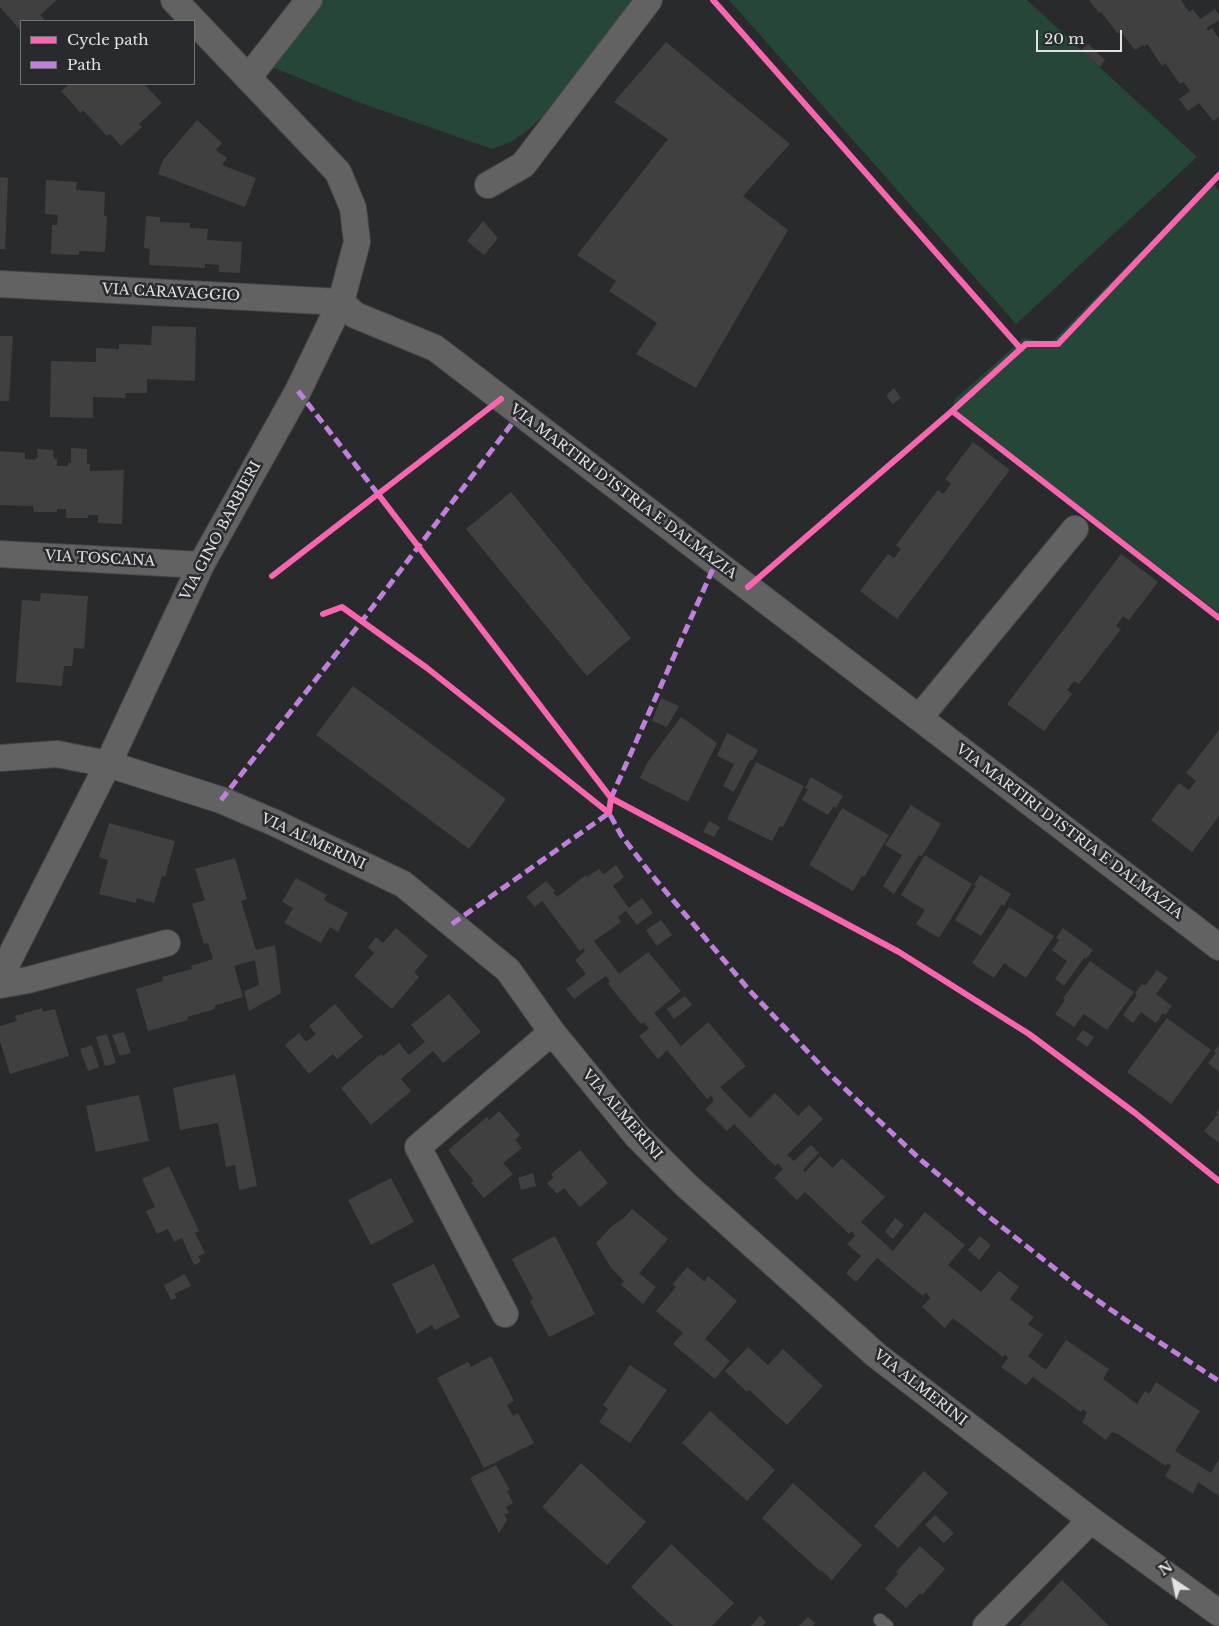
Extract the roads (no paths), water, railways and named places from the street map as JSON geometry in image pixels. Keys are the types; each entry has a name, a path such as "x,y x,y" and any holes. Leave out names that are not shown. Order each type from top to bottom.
{"street":[{"name":"VIA GINO BARBIERI","path":"174,0 193,20"},
{"path":"248,78 308,0"},
{"path":"488,185 523,165 649,0"},
{"name":"VIA GINO BARBIERI","path":"0,977 108,764 200,565 298,391 341,302 357,242 353,208 338,172 195,22"},
{"name":"VIA CARAVAGGIO","path":"0,284 341,302"},
{"name":"VIA MARTIRI D'ISTRIA E DALMAZIA","path":"341,302 354,314 435,348 1219,947"},
{"path":"919,718 1075,529"},
{"name":"VIA TOSCANA","path":"0,554 200,565"},
{"name":"VIA ALMERINI","path":"0,758 57,754 108,764 221,800 275,823 403,884 508,970 552,1032 636,1135 687,1186 876,1355 1092,1520 1219,1613"},
{"path":"0,985 28,980 167,944"},
{"path":"505,1314 418,1147 552,1032"},
{"path":"986,1626 1092,1520"}]}
